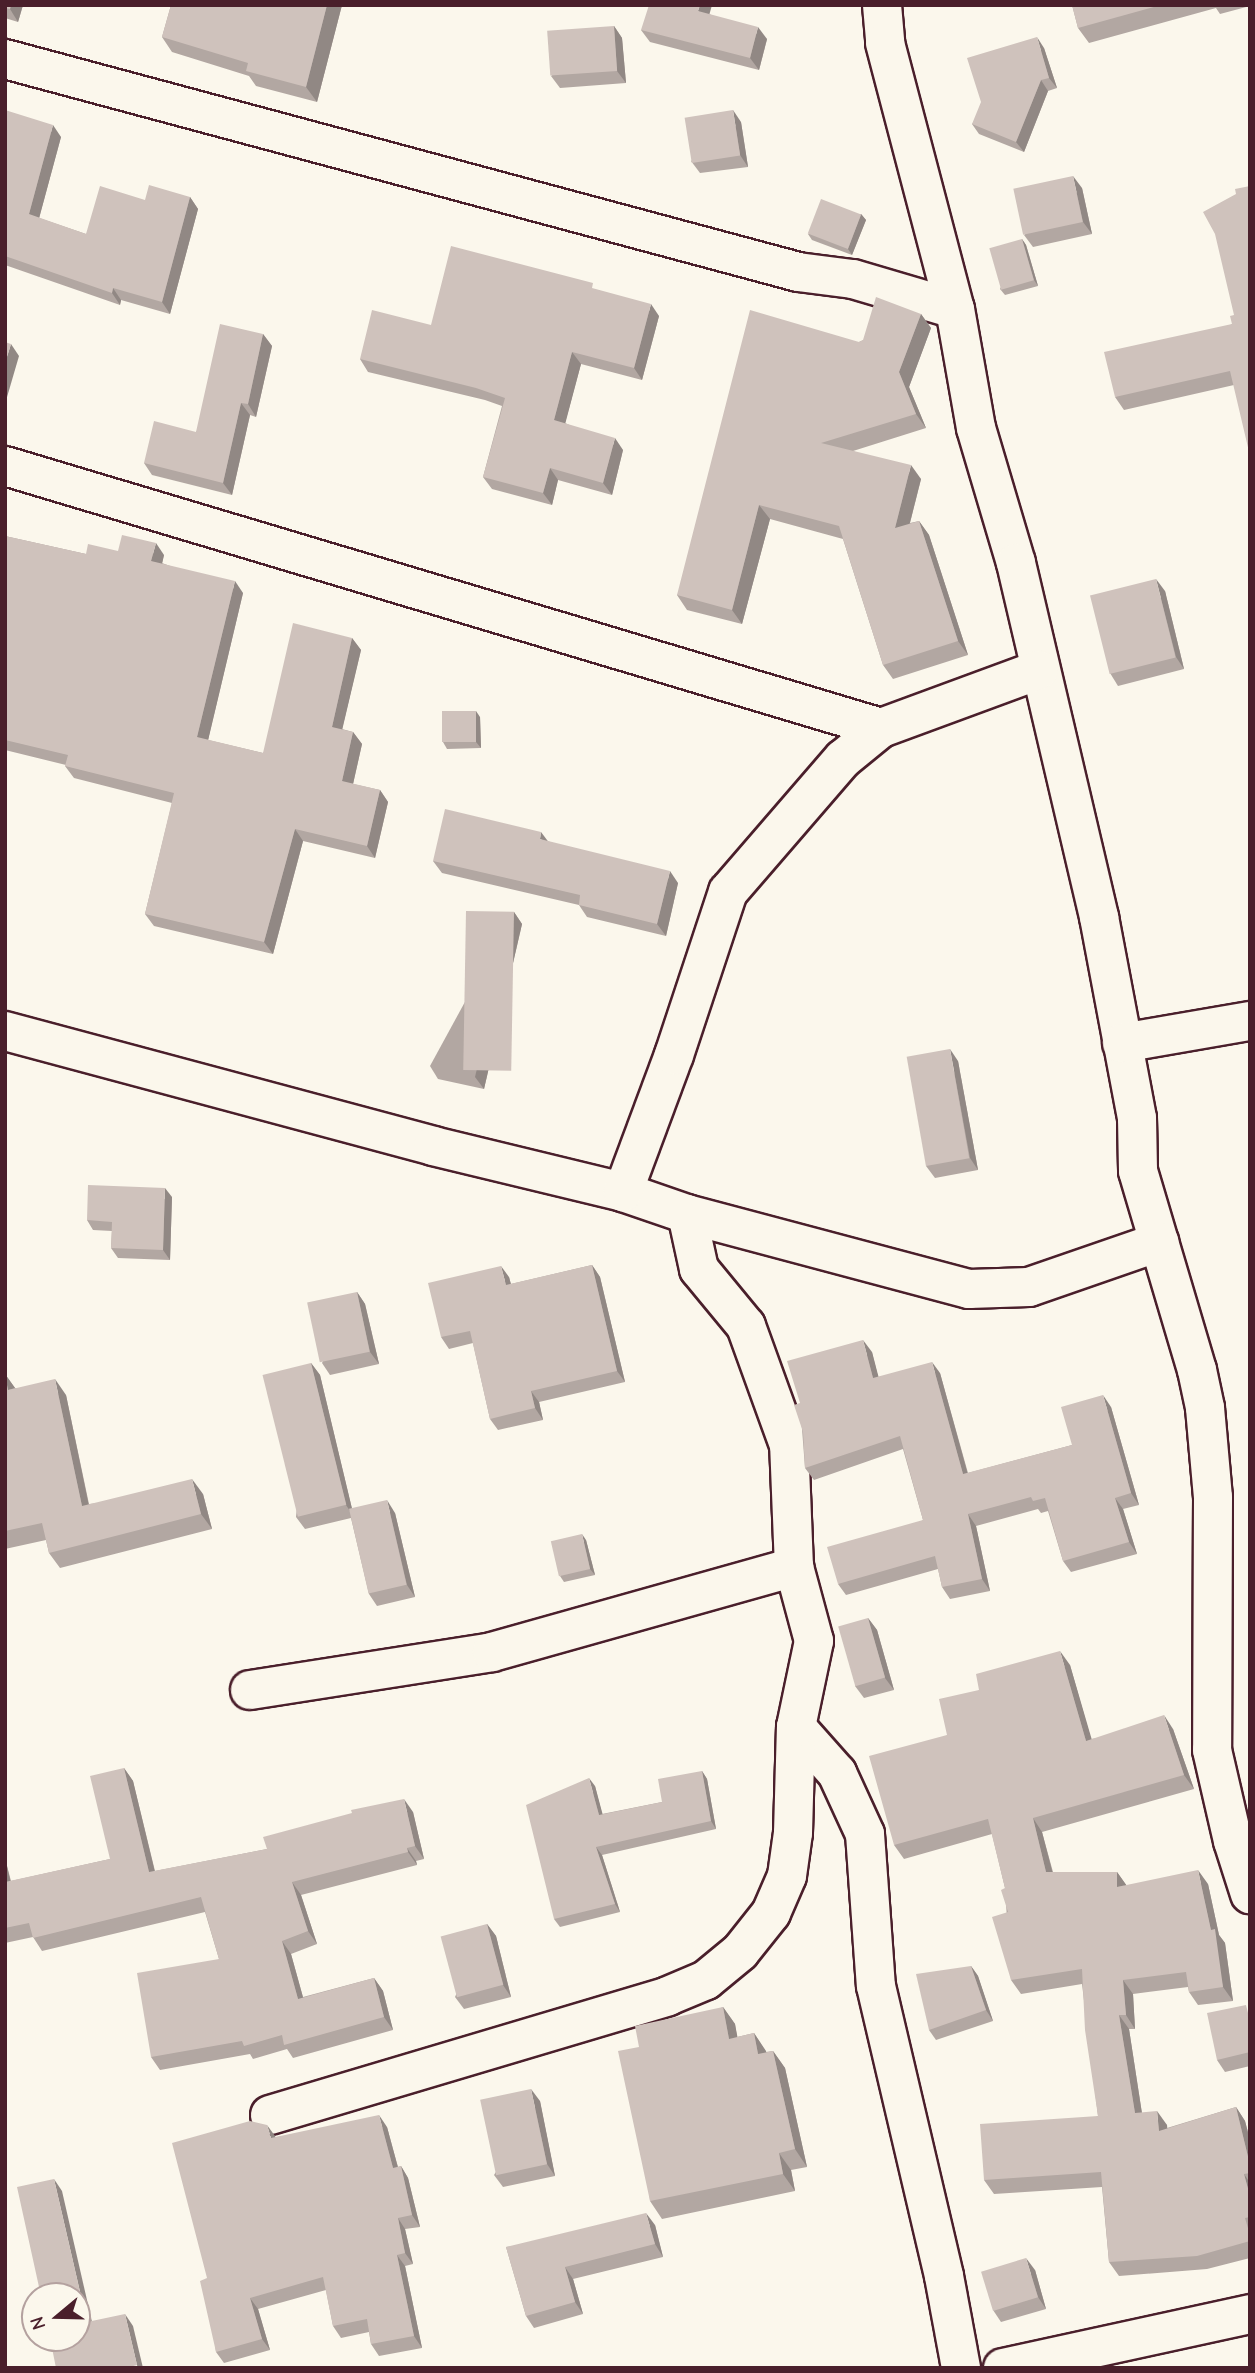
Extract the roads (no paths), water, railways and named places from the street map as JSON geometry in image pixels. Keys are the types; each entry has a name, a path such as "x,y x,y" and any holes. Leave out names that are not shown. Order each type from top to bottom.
{"street":[{"path":"882,5 885,43 955,309 976,429 1016,564 1099,917 1137,1118 1138,1171 1205,1408 1213,1497 1212,1750 1233,1841 1250,1894"},
{"path":"5,59 798,272 853,279 955,309"},
{"path":"5,466 881,728"},
{"path":"624,1192 674,1055 728,892 843,759 881,728 1039,670"},
{"path":"1122,1043 1250,1021"},
{"path":"5,1031 433,1146 624,1192 687,1214 969,1289 1029,1286 1159,1242"},
{"path":"270,2115 655,2000 705,1980 740,1952 771,1913 788,1877 793,1833 796,1727 814,1641 794,1567 789,1445 746,1325 699,1269 687,1214"},
{"path":"250,1690 492,1652 794,1567"},
{"path":"796,1727 837,1773 865,1834 876,1986 944,2276 961,2368"},
{"path":"1003,2368 1250,2314"}]}
